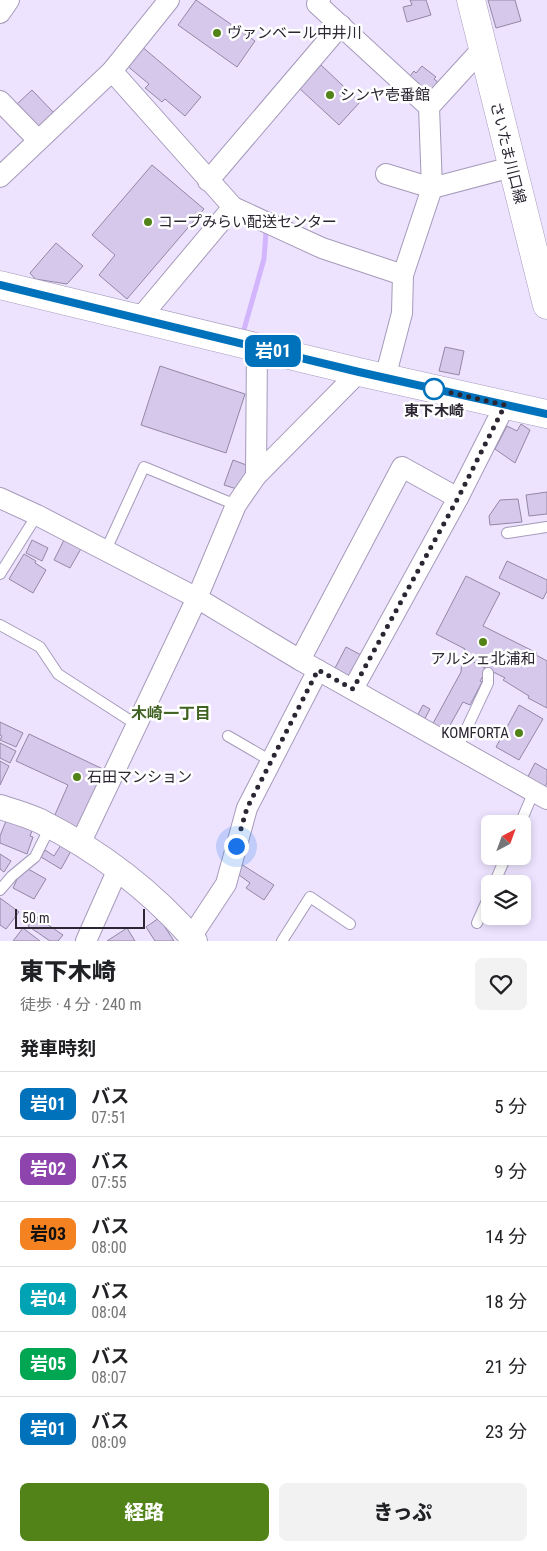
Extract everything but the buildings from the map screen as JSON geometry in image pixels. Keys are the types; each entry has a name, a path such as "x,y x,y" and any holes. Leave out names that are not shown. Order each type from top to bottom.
{"main road":[{"name":"さいたま川口線","path":"471,0 547,305"},
{"path":"0,285 257,348 547,414"}],"street":[{"path":"0,13 10,0"},
{"path":"0,177 112,71 169,0"},
{"path":"320,0 317,4 429,107"},
{"path":"208,181 341,25"},
{"path":"80,844 197,598 236,505 256,476 372,375 402,313 403,275 432,188 429,107 482,49"},
{"path":"112,71 233,207 322,248 403,275"},
{"path":"0,101 38,140"},
{"path":"386,174 432,188 512,167"},
{"path":"140,318 233,207"},
{"path":"256,476 257,348"},
{"path":"353,689 458,498 505,405"},
{"path":"300,660 402,467 458,498"},
{"path":"0,498 37,515 105,552 197,598 300,660 540,795"},
{"path":"0,806 39,820 118,869 166,910 193,939 226,884 247,808 318,670"},
{"path":"86,941 118,869"}],"lane":[{"path":"105,552 144,467 236,505"},
{"path":"0,574 37,515"},
{"path":"507,533 547,527"},
{"path":"0,625 40,647 58,674 137,725"},
{"path":"457,748 488,683 488,674"},
{"path":"228,736 271,761"},
{"path":"526,815 540,795"},
{"path":"0,890 12,876 35,857 50,827"},
{"path":"282,941 310,897 350,924"},
{"path":"477,923 481,914"}],"waterway":[{"path":"243,333 264,259 266,232"}],"bus line":[{"name":"岩01","path":"0,285 257,348 547,414"}],"place":[{"name":"ヴァンベール中井川","path":"217,33"},
{"name":"シンヤ壱番館","path":"330,95"},
{"name":"コープみらい配送センター","path":"148,222"},
{"name":"東下木崎","path":"434,389"},
{"name":"アルシェ北浦和","path":"483,642"},
{"name":"KOMFORTA","path":"519,733"},
{"name":"石田マンション","path":"77,777"}],"district":[{"name":"木崎一丁目","path":"171,713"}],"route":[{"path":"236,846 247,808 318,670 353,689 458,498 505,405 434,389"}]}
